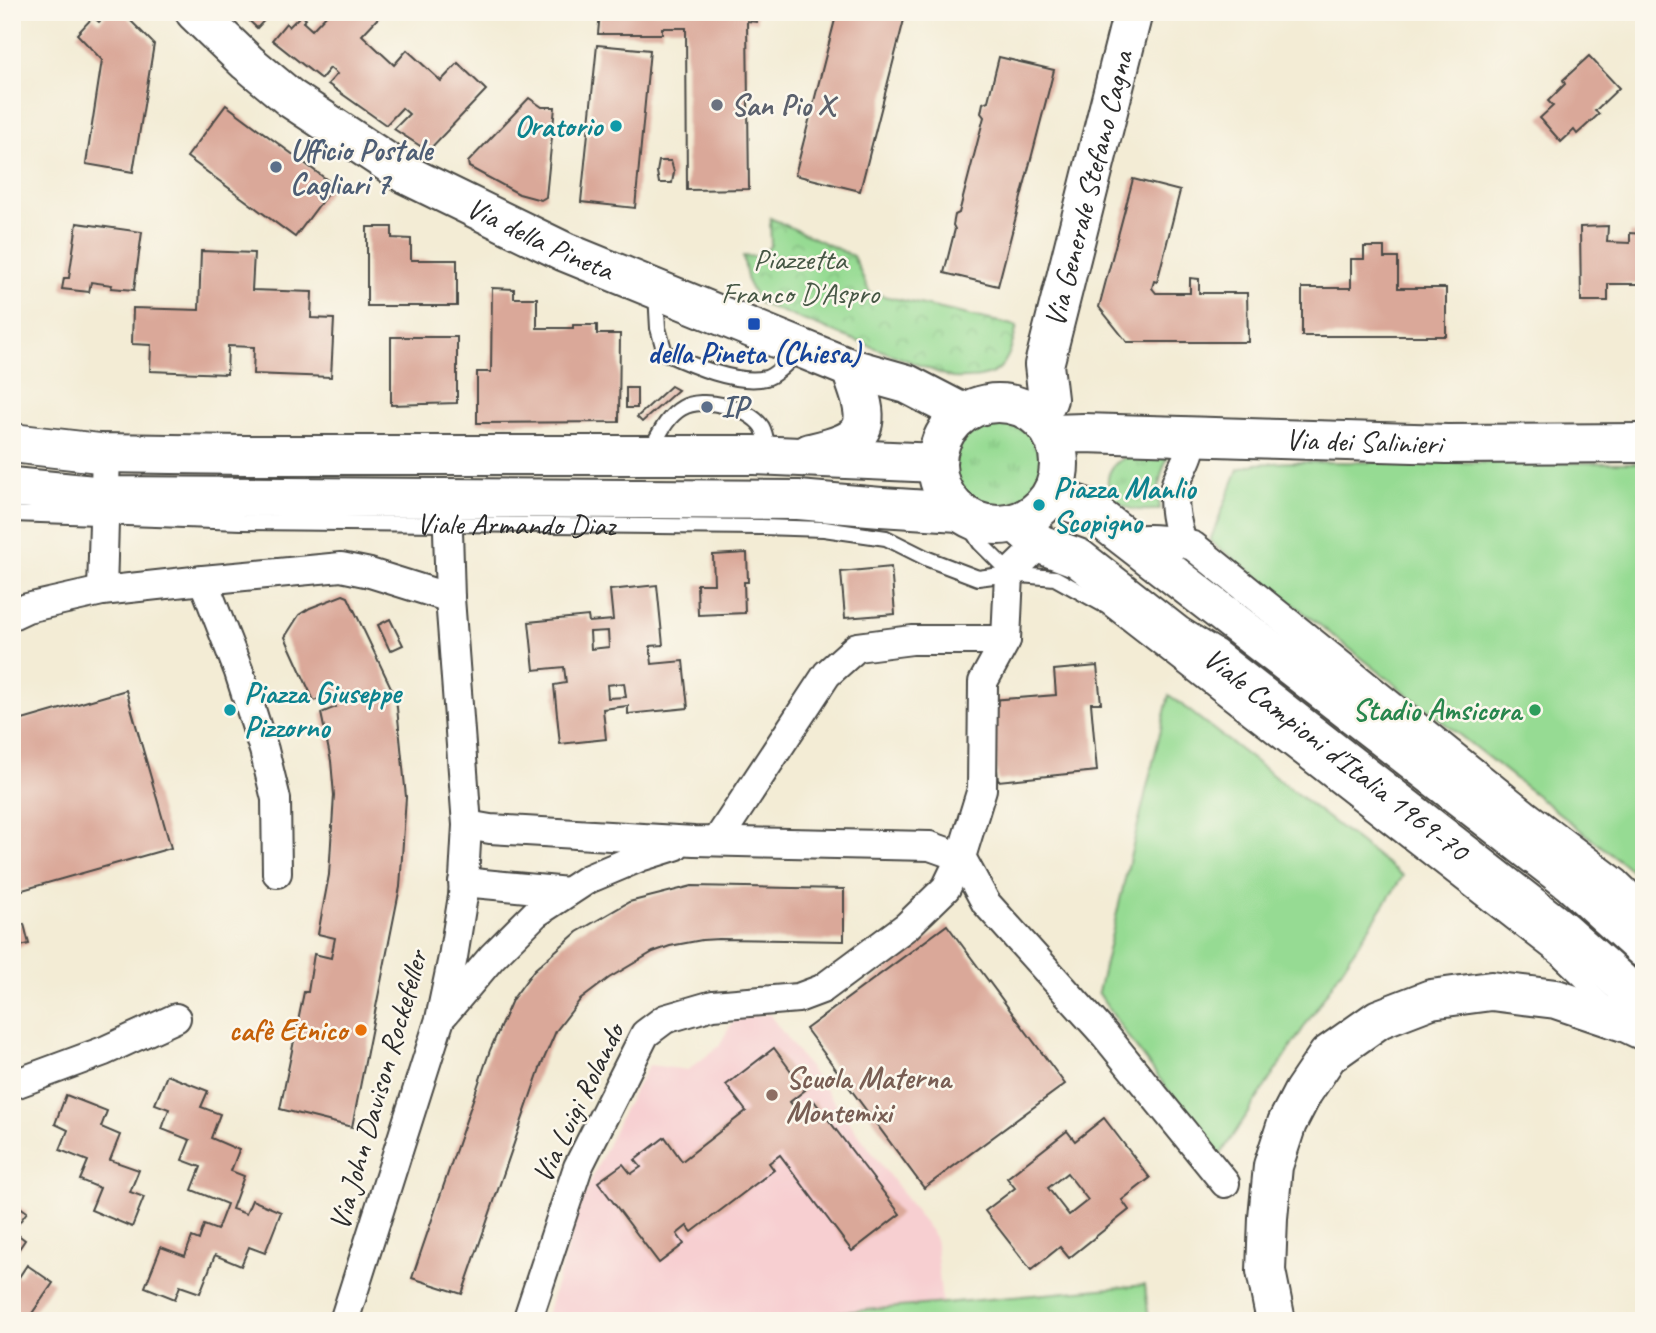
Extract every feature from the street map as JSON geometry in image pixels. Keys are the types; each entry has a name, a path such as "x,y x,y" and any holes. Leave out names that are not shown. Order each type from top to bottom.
{"main road":[{"name":"Via della Pineta","path":"195,12 247,62 290,98 405,174 565,252 803,348 893,395 909,407 937,463"},
{"name":"Via Generale Stefano Cagna","path":"1058,428 1048,399 1044,365 1133,12"},
{"name":"Via Generale Stefano Cagna","path":"974,408 1044,365"},
{"name":"Via della Pineta","path":"850,372 907,384 974,408"},
{"path":"781,456 843,444 856,434 863,424 862,405 850,372"},
{"path":"1009,403 1030,411 1058,428 1055,438 1060,461 1059,478 1051,496 1034,514 1028,533 978,522 959,512 946,496 938,475 940,444 947,430 974,408 1009,403"},
{"name":"Via dei Salinieri","path":"1058,428 1152,435 1447,444 1644,443"},
{"path":"12,443 106,453 781,456 937,463"},
{"name":"Viale Armando Diaz","path":"12,487 104,507 448,510 798,500 959,512"},
{"name":"Viale Campioni d'Italia 1969-70","path":"1051,496 1087,508 1570,882 1644,949"},
{"name":"Viale Campioni d'Italia 1969-70","path":"1028,533 1078,558 1176,635 1213,658 1562,930 1640,1024"},
{"path":"1276,1321 1266,1271 1273,1167 1287,1123 1297,1102 1328,1055 1379,1019 1432,999 1491,991 1556,999 1640,1024"}],"street":[{"path":"1152,435 1179,442 1190,450 1175,485 1175,519 1182,543"},
{"path":"102,591 106,453"},
{"name":"Via John Davison Rockefeller","path":"344,1321 440,1019 453,957 463,882 467,825 450,598 448,510"},
{"path":"1009,574 1028,533"},
{"path":"1128,540 1170,539 1193,546 1525,814 1616,883 1644,910"},
{"path":"12,615 27,608 102,591 341,567 370,573 450,598"},
{"name":"Via Luigi Rolando","path":"527,1321 578,1167 645,1034 666,1019 713,1005 798,998 822,989 907,926 946,888 961,857 982,789 983,682 1006,640 1009,574"},
{"path":"203,580 239,672 264,750 276,799 277,873"},
{"path":"440,1019 492,957 536,913 588,879 640,857 706,841 827,674 857,648 912,640 1006,640"},
{"path":"467,825 490,829 706,841 930,846 961,857 986,903 1105,1035 1225,1183"},
{"path":"463,882 568,892"},
{"path":"12,1085 104,1051 176,1018"}],"lane":[{"path":"655,289 658,328 665,354 687,363 711,372 747,380 768,378 803,348"},
{"path":"648,455 665,425 679,409 694,402 732,407 750,416 763,428 781,456"},
{"name":"Viale Armando Diaz","path":"12,514 104,507"},
{"name":"Viale Armando Diaz","path":"448,510 824,529 886,538 928,559 978,578 1009,574 1055,578 1106,606 1640,1024"},
{"path":"959,512 980,543 1009,574"}],"shaded area":[{"path":"769,1014 935,1237 942,1303 763,1321 545,1321 581,1202 624,1109 649,1065 688,1070 718,1047 735,1018"}],"green space":[{"name":"Piazzetta Franco D'Aspro","path":"770,218 853,256 870,293 1017,326 1005,362 991,374 952,378 759,303 748,283 743,256 761,257 771,245"},
{"path":"999,415 1018,419 1034,429 1044,445 1048,464 1044,483 1034,499 1018,509 999,513 980,509 964,499 954,483 950,464 954,445 964,429 980,419"},
{"path":"1136,455 1168,456 1160,482 1160,510 1135,510 1115,500 1110,493 1108,477 1117,462"},
{"name":"Stadio Amsicora","path":"1644,463 1644,880 1210,541 1238,469 1255,464"},
{"path":"1169,695 1403,876 1219,1157 1125,1033 1098,992"},
{"path":"1145,1285 1149,1321 834,1321 833,1313"}],"building":[{"path":"109,12 122,12 154,44 133,172 86,164 102,60 77,34 93,17 99,22"},
{"path":"240,12 272,12 257,28"},
{"path":"329,12 374,12 379,17 362,35 394,65 407,50 441,81 458,63 486,90 428,151 394,129 409,114 402,108 386,125 328,84 337,74 330,68 321,79 272,40 286,23 289,27 301,15 306,19 303,22 312,30"},
{"name":"San Pio X","path":"600,12 756,12 757,22 747,21 749,189 687,190 686,28 662,28 662,34 598,34"},
{"path":"837,12 906,12 860,191 795,175"},
{"name":"Oratorio","path":"597,45 650,50 635,208 581,202"},
{"path":"1589,56 1619,88 1595,111 1599,114 1577,134 1574,130 1561,142 1540,118 1553,106 1548,101 1565,84 1563,80"},
{"path":"999,57 1054,70 998,286 944,273 955,229 955,215 959,213 984,117 981,113 983,103 988,101"},
{"path":"529,98 542,107 555,107 546,197 541,200 519,194 469,167 468,162"},
{"path":"226,105 334,185 295,237 187,157"},
{"path":"659,161 671,161 674,172 672,183 659,183"},
{"path":"1133,179 1180,191 1157,282 1154,281 1152,288 1156,293 1190,293 1190,278 1199,279 1199,293 1247,293 1248,342 1127,342 1099,307"},
{"path":"77,223 142,232 134,290 111,288 112,285 91,282 89,292 62,289 64,278 69,278"},
{"path":"1608,226 1607,242 1630,243 1630,233 1644,234 1644,284 1608,284 1608,301 1581,301 1580,227"},
{"path":"367,227 392,227 392,238 411,239 411,260 457,260 457,306 367,306"},
{"path":"1364,247 1384,247 1384,258 1398,258 1398,288 1446,288 1446,336 1302,336 1302,288 1351,288 1351,259 1364,259"},
{"path":"201,251 254,253 252,290 312,292 311,318 334,319 331,377 253,374 254,347 228,346 227,374 150,371 151,345 132,344 133,308 199,310"},
{"path":"492,288 514,289 514,298 537,298 537,328 597,325 597,334 620,334 619,422 477,423 477,372 491,372"},
{"path":"391,337 457,337 457,403 391,405"},
{"path":"671,386 678,390 642,422 637,417"},
{"path":"626,388 637,388 637,408 626,408"},
{"path":"747,553 745,613 698,615 697,584 714,584 713,555"},
{"path":"891,567 895,614 845,618 841,572"},
{"path":"657,585 663,645 650,646 652,664 683,661 688,708 628,714 628,706 603,709 606,739 560,744 554,685 566,683 564,667 534,670 529,622 588,616 589,622 613,620 610,590","holes":["608,631 609,647 591,649 590,632","624,683 626,697 608,698 607,685"]},
{"path":"343,595 348,597 396,698 406,797 400,887 352,1127 280,1109 304,992 308,992 314,954 331,958 335,938 318,934 329,875 334,795 331,761 321,713 336,707 330,694 314,701 285,637 299,615"},
{"path":"390,619 403,645 390,651 378,625"},
{"path":"1097,666 1101,703 1091,703 1097,771 998,781 991,700 1056,695 1054,670"},
{"path":"126,690 171,848 12,893 12,723"},
{"path":"692,886 844,889 844,941 719,939 670,946 653,952 609,978 580,1000 556,1031 540,1068 462,1294 412,1278 490,1050 512,1000 534,970 577,932 629,902"},
{"path":"24,924 29,944 12,948 12,927"},
{"path":"947,925 1065,1084 924,1188 806,1029"},
{"path":"774,1048 805,1090 790,1102 799,1113 814,1101 900,1214 852,1251 780,1155 769,1163 774,1170 692,1232 687,1226 677,1234 684,1244 659,1263 598,1182 623,1164 631,1174 641,1167 635,1160 665,1137 682,1161 746,1111 726,1085"},
{"path":"167,1075 208,1091 201,1107 220,1114 211,1138 239,1150 231,1171 244,1176 232,1209 246,1214 252,1200 281,1212 265,1253 249,1247 241,1266 215,1255 200,1293 180,1286 175,1299 145,1287 161,1247 185,1256 192,1237 199,1240 204,1225 217,1230 227,1204 192,1190 201,1167 182,1160 190,1140 162,1129 169,1109 155,1104"},
{"path":"66,1095 107,1111 101,1127 120,1135 110,1160 139,1170 130,1192 144,1197 132,1227 91,1210 100,1188 80,1180 88,1161 60,1150 68,1130 55,1124"},
{"path":"1104,1118 1150,1178 1122,1200 1129,1210 1069,1258 1060,1247 1031,1270 985,1211 1015,1188 1007,1178 1067,1131 1075,1141","holes":["1067,1173 1088,1200 1069,1215 1048,1188"]},
{"path":"12,1201 27,1212 13,1231 25,1240 12,1259"},
{"path":"27,1265 53,1283 28,1319 12,1308 12,1272 19,1277"}],"place":[{"name":"San Pio X","path":"717,105"},
{"name":"Oratorio","path":"616,126"},
{"name":"Ufficio Postale Cagliari 7","path":"276,167"},
{"name":"della Pineta (Chiesa)","path":"754,324"},
{"name":"IP","path":"707,407"},
{"name":"Piazza Manlio Scopigno","path":"1039,505"},
{"name":"Piazza Giuseppe Pizzorno","path":"230,710"},
{"name":"Stadio Amsicora","path":"1535,710"},
{"name":"cafè Etnico","path":"361,1030"},
{"name":"Scuola Materna Montemixi","path":"772,1095"}]}
